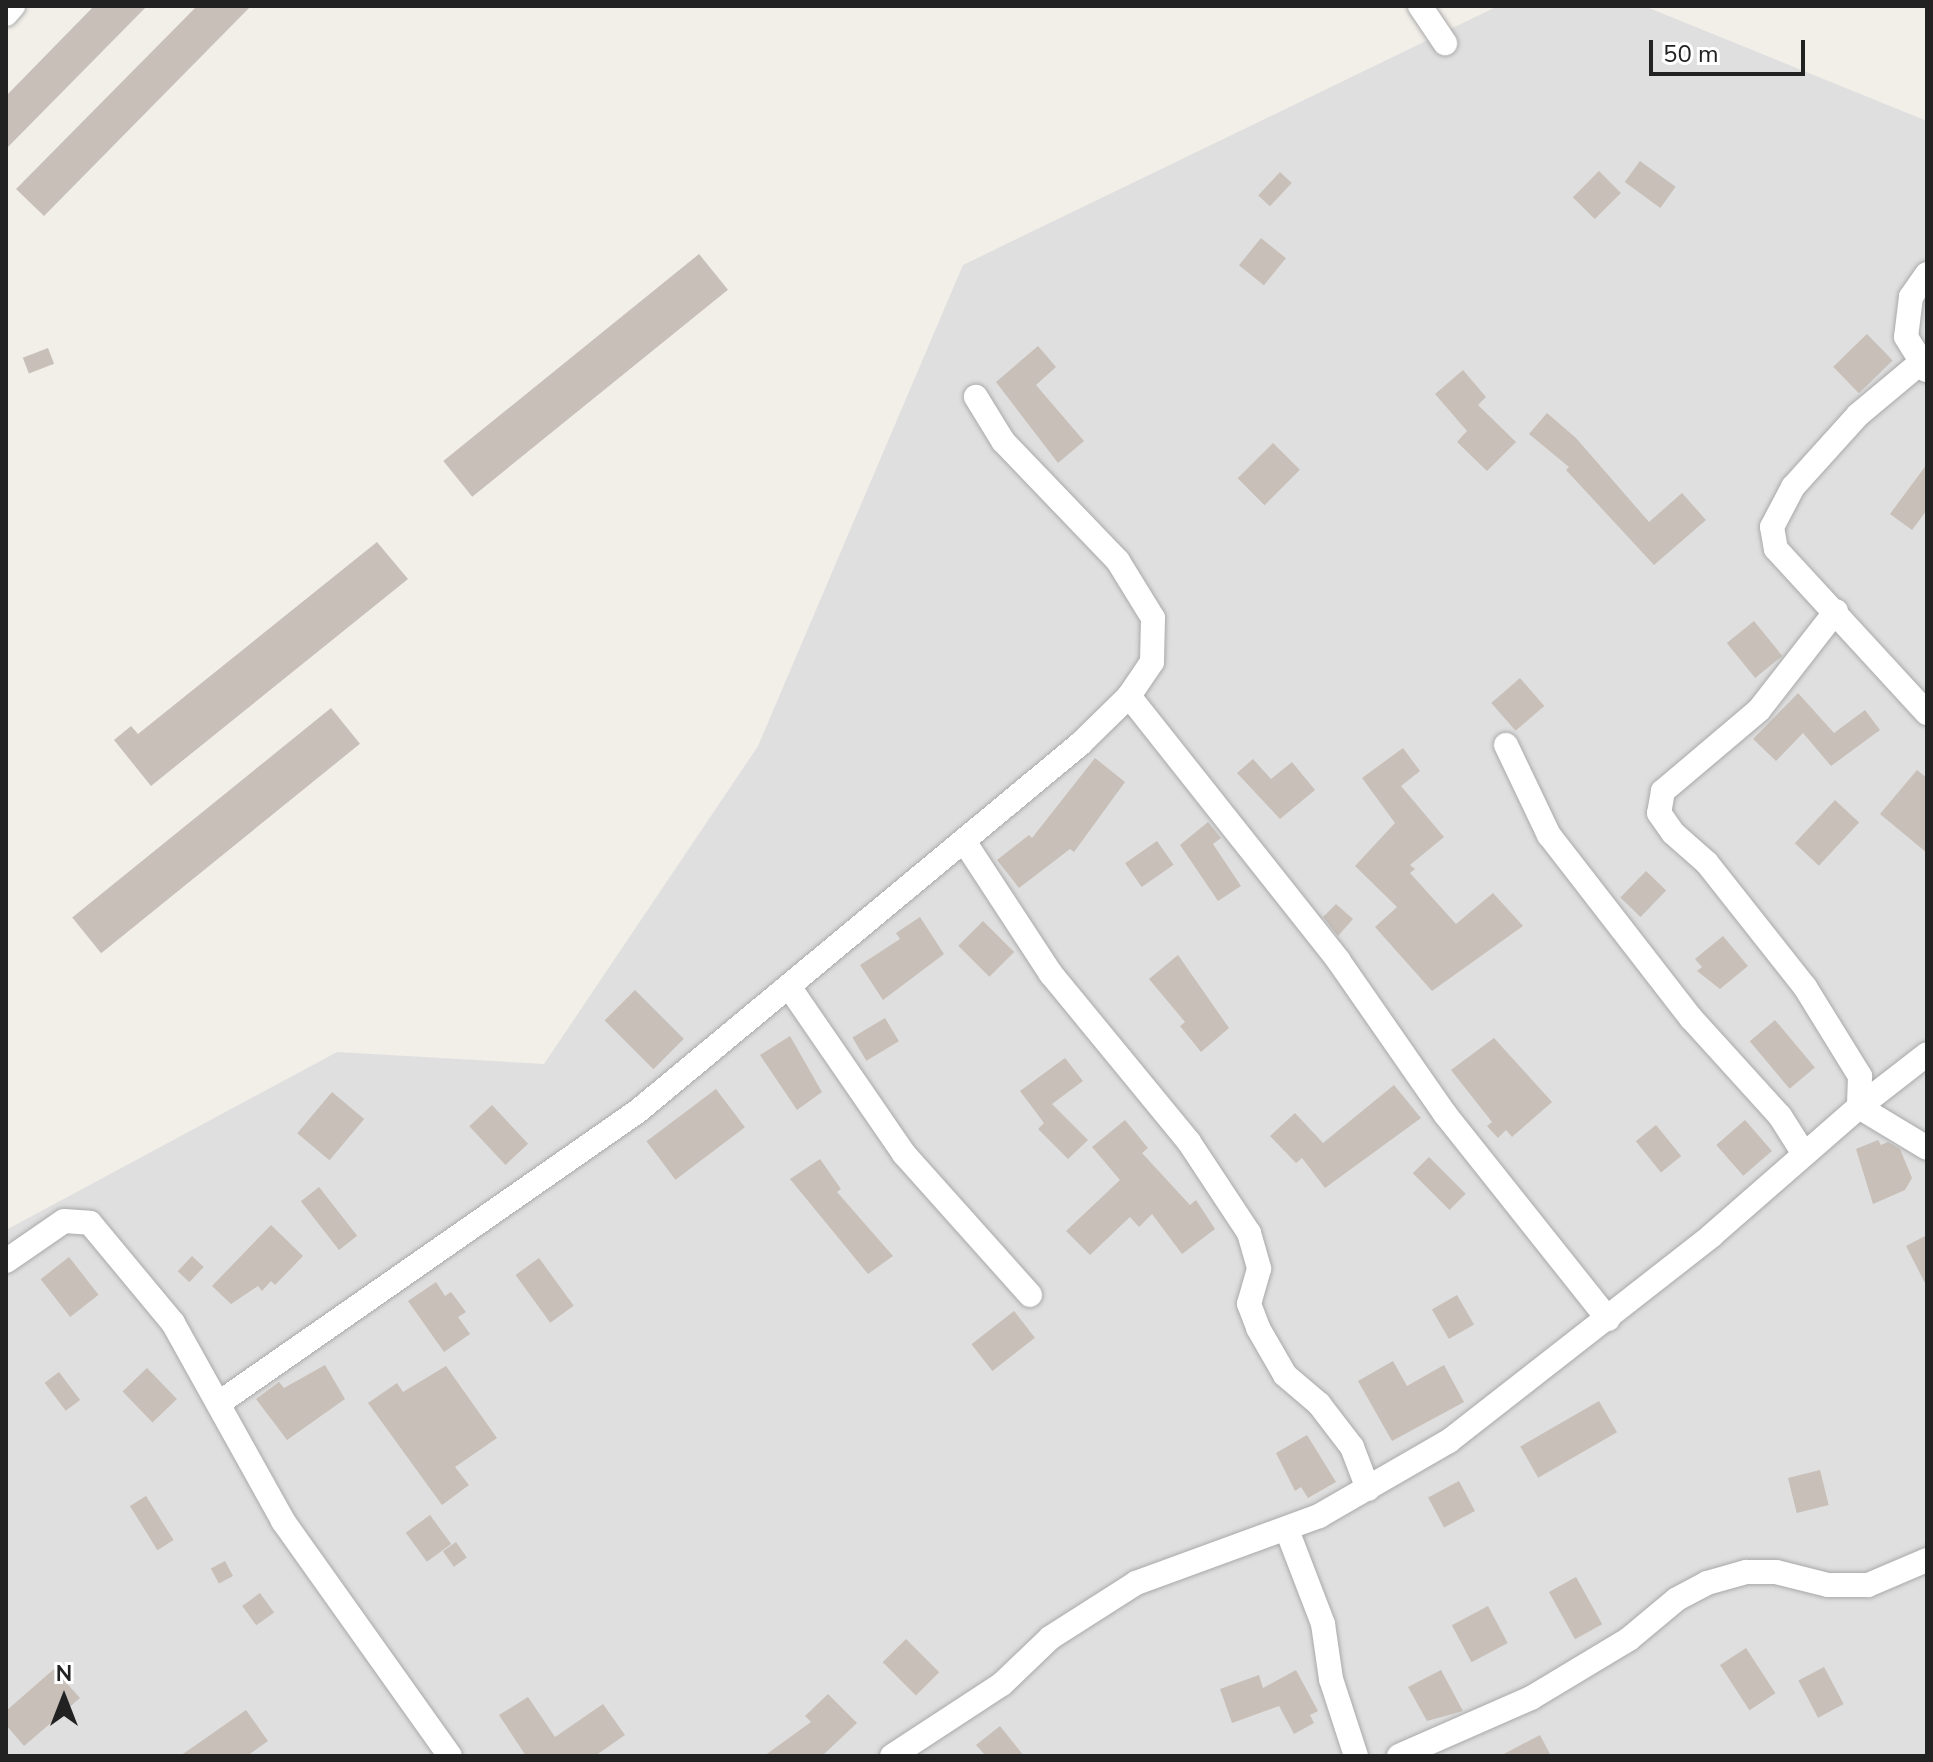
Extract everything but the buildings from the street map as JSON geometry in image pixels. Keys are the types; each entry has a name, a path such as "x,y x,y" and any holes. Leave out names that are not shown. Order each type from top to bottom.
{"street":[{"path":"6,14 13,6"},
{"path":"1420,6 1445,43"},
{"path":"1927,274 1911,297 1906,337 1923,367 1858,415 1793,487 1772,527 1776,549 1927,713"},
{"path":"219,1403 638,1111 790,988 869,914 964,841 1129,696 1152,662 1153,618 1118,561 1003,441 976,397"},
{"path":"1836,611 1759,710 1663,791 1659,813 1673,833 1707,863 1805,987 1860,1076 1859,1107"},
{"path":"1129,696 1338,960 1445,1114 1608,1319"},
{"path":"1506,745 1549,835 1691,1018 1780,1116 1804,1154"},
{"path":"964,841 1051,974 1189,1142 1249,1233 1259,1269 1249,1304 1258,1328 1285,1375 1319,1404 1352,1447 1368,1489"},
{"path":"790,988 904,1154 1030,1295"},
{"path":"892,1756 1002,1684 1050,1638 1136,1583 1287,1530 1368,1489 1449,1441 1608,1319 1859,1107 1927,1054"},
{"path":"1859,1107 1927,1148"},
{"path":"6,1261 64,1221 90,1223 173,1323 283,1521 450,1756"},
{"path":"1287,1530 1323,1624 1331,1679 1356,1756"},
{"path":"1399,1756 1531,1698 1629,1639 1677,1599 1707,1583 1746,1572 1776,1572 1828,1585 1868,1585 1927,1560"}],"shaded area":[{"path":"1498,6 1644,6 1927,121 1927,1756 6,1756 6,1230 337,1052 544,1064 758,746 963,265"}]}
